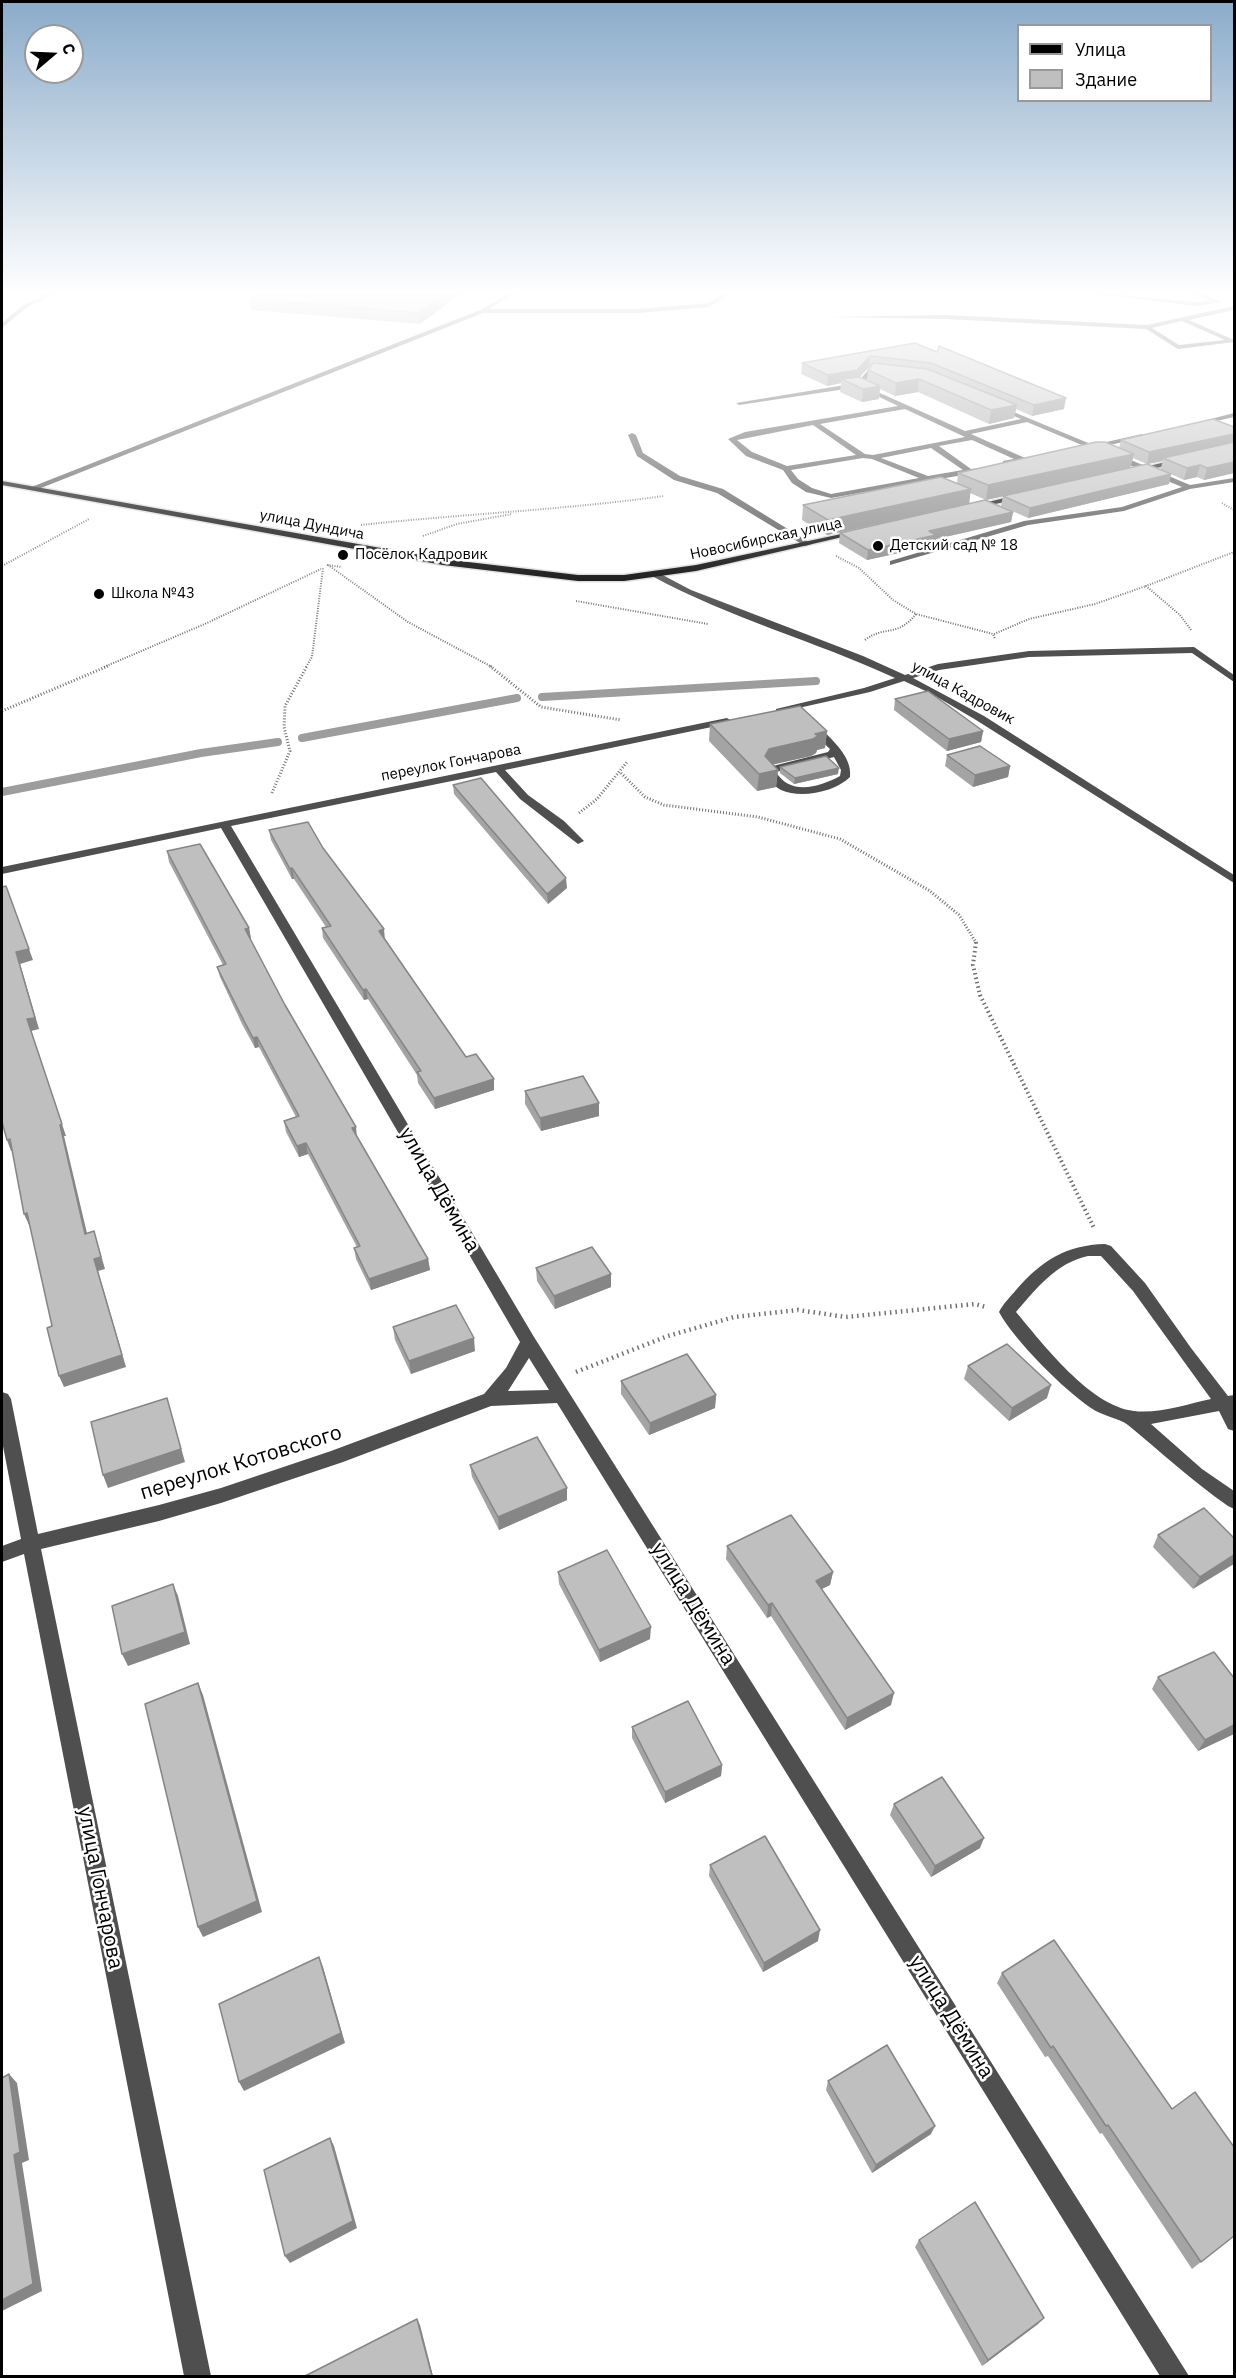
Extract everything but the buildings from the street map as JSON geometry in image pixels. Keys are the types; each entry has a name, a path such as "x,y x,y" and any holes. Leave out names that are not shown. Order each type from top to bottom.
{"main road":[{"path":"1120,473 1189,458"},
{"name":"улица Дундича","path":"2,483 443,562 551,576 598,579 655,574"},
{"path":"958,510 1028,494"},
{"name":"Новосибирская улица","path":"655,574 866,531"}],"street":[{"path":"33,488 254,401"},
{"path":"739,403 753,401"},
{"path":"893,401 1022,460 1001,465"},
{"path":"988,403 1189,487"},
{"path":"906,407 816,424 745,434 732,439 749,454 786,468 862,456 873,457 974,437"},
{"path":"1191,425 1234,415"},
{"path":"966,433 1028,420"},
{"path":"816,424 862,456"},
{"path":"632,435 640,454 678,478 720,491 808,544"},
{"path":"1092,447 1147,435"},
{"path":"932,445 969,471"},
{"path":"873,457 940,484"},
{"path":"786,468 795,481 809,490 831,496 929,480 990,467"},
{"path":"893,563 1027,523 1113,511 1189,487 1234,480"},
{"path":"971,500 1000,512"},
{"path":"1009,516 1027,523"},
{"name":"улица Кадровик","path":"655,574 688,592 904,677 980,717 1234,880"},
{"path":"769,713 867,690 938,667 999,656 1074,651 1194,650 1234,680"},
{"path":"792,708 835,749 846,770 845,777 837,783 818,788 794,790 782,786 772,777 770,771 773,769 832,754 835,749"},
{"name":"переулок Гончарова","path":"2,870 734,720"},
{"path":"498,768 524,797 561,823 578,841"},
{"name":"улица Дёмина","path":"224,824 528,1342 1175,2376"},
{"path":"1234,1424 1229,1402 1185,1353 1139,1287 1105,1250 1075,1252 1056,1261 1035,1278 1007,1312 1046,1358 1084,1395 1106,1409 1131,1418 1196,1473 1234,1501"},
{"path":"490,1399 508,1382 528,1342"},
{"path":"490,1399 558,1388"},
{"name":"улица Гончарова","path":"2,1399 197,2376"},
{"name":"переулок Котовского","path":"2,1554 31,1542 163,1512 258,1485 340,1457 490,1399"},
{"path":"1131,1418 1229,1402"}],"path":[{"path":"357,525 472,513 524,512 597,505 709,488"},
{"path":"2,566 119,503"},
{"path":"415,538 458,524 524,512"},
{"path":"808,544 859,567 893,600 916,614 993,634 1017,621 1048,612 1090,606 1234,552"},
{"path":"342,545 324,558 327,565 408,622 491,666 541,707 624,721 642,739 621,773 597,799 561,823"},
{"path":"2,711 207,623 327,565"},
{"path":"262,816 290,750 284,728 285,706 312,657 321,568"},
{"path":"1146,586 1180,615 1194,634 1194,650"},
{"path":"860,658 866,638 906,626 916,614"},
{"path":"993,634 999,656"},
{"path":"621,773 645,797 664,805 758,817 840,839 930,891 959,915 971,931 976,944 973,965 980,995 1105,1250"},
{"path":"558,1388 668,1336 734,1317 798,1310 846,1317 975,1304 1007,1312"}],"waterway":[{"path":"542,697 816,681"},
{"path":"302,738 517,698"},
{"path":"2,792 201,753 278,742"}],"place":[{"name":"Детский сад № 18","path":"878,546"},
{"name":"Посёлок Кадровик","path":"343,555"},
{"name":"Школа №43","path":"99,594"}]}
